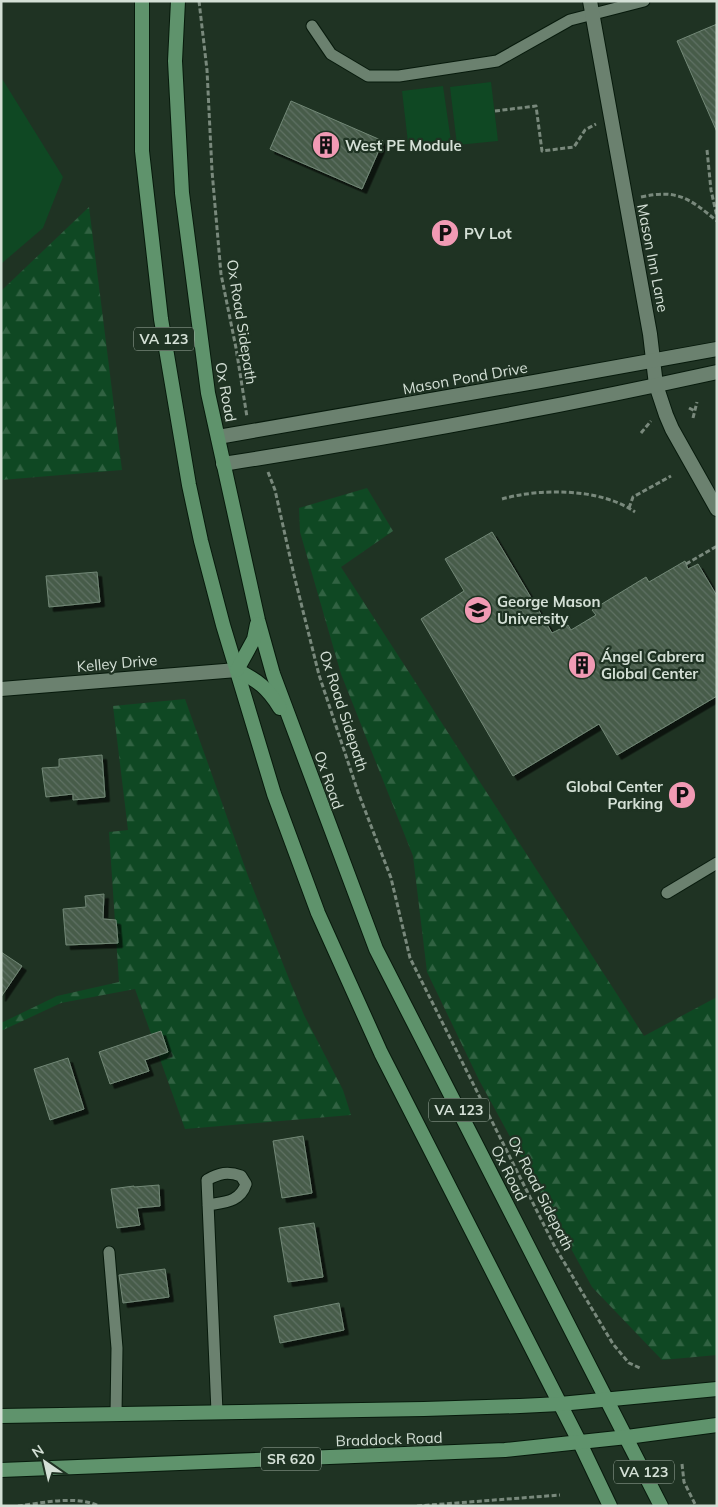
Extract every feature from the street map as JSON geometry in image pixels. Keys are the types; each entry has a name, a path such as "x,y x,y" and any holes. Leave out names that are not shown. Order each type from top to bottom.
{"main road":[{"name":"VA 123","path":"142,1 142,151 161,318 191,494 223,625 274,794 318,913 355,998 610,1506"},
{"name":"Ox Road","path":"178,1 175,61 182,193 208,392 258,620 273,674 376,949 662,1506"},
{"path":"258,620 254,639 236,670 258,681 271,693 297,738"},
{"name":"Braddock Road","path":"1,1416 424,1409 560,1404 717,1388"},
{"name":"Braddock Road","path":"1,1470 505,1450 580,1443 717,1425"}],"street":[{"name":"Mason Inn Lane","path":"591,8 654,360 656,385 672,429 717,509"},
{"name":"Mason Pond Drive","path":"218,437 717,348"},
{"path":"223,464 340,446 552,407 717,372"},
{"name":"Kelley Drive","path":"1,689 236,670"}],"lane":[{"path":"312,26 331,54 368,76 399,76 497,61 591,8 644,1"},
{"path":"667,893 717,863"},
{"path":"208,1205 217,1412"},
{"path":"109,1252 117,1348 116,1414"}],"path":[{"name":"Ox Road Sidepath","path":"199,1 208,70 212,170 221,274 236,348 244,408 252,432"},
{"path":"495,111 536,106 542,151 574,146 585,130 610,115"},
{"path":"707,150 711,190 717,219"},
{"path":"626,202 654,194 671,194 685,197 717,219"},
{"path":"693,418 696,402"},
{"path":"689,408 695,411"},
{"path":"641,432 650,421"},
{"name":"Ox Road Sidepath","path":"262,458 275,490 319,675 358,792 391,878 410,958 555,1247 613,1344 629,1363 640,1368"},
{"path":"629,508 633,497 671,476"},
{"path":"502,499 540,492 570,492 598,496 629,508 634,512"},
{"path":"686,564 717,546"},
{"path":"682,1464 684,1482 696,1506"},
{"path":"417,1506 560,1495"},
{"path":"18,1506 61,1501 90,1502 99,1506"}],"green space":[{"path":"1,77 63,177 43,228 1,264"},
{"path":"491,82 498,141 457,145 450,87"},
{"path":"443,86 452,148 409,151 402,91"},
{"path":"89,207 122,470 1,480 1,291"},
{"path":"367,488 393,531 341,567 644,1036 717,997 717,1355 662,1360 592,1287 479,1080 427,972 413,856 341,674 300,532 299,508"},
{"path":"185,699 248,876 291,984 304,1015 343,1090 351,1115 185,1129 135,989 61,1003 1,1031 1,1023 57,996 119,982 109,832 128,830 113,706"}],"building":[{"path":"717,24 717,132 677,41"},
{"name":"West PE Module","path":"291,101 383,141 362,189 270,149"},
{"name":"Ángel Cabrera Global Center","path":"492,532 552,633 568,625 571,630 596,615 592,610 646,577 649,582 685,561 688,569 698,564 717,596 717,696 617,755 599,724 513,776 421,619 464,591 445,559"},
{"path":"97,572 100,602 49,607 46,576"},
{"path":"102,755 105,797 73,800 73,794 46,797 42,768 59,767 59,759"},
{"path":"104,894 103,919 116,920 118,943 66,945 63,909 86,907 85,896"},
{"path":"1,952 22,966 1,997"},
{"path":"161,1031 168,1052 145,1060 149,1071 110,1084 99,1052"},
{"path":"68,1058 84,1109 50,1120 34,1069"},
{"path":"303,1136 312,1193 282,1198 273,1141"},
{"path":"159,1185 160,1206 137,1208 140,1225 117,1228 111,1189"},
{"path":"314,1223 323,1277 288,1282 279,1228"},
{"path":"165,1269 169,1297 123,1303 119,1275"},
{"path":"339,1303 344,1330 280,1343 274,1316"}],"place":[{"name":"West PE Module","path":"326,145"},
{"name":"PV Lot","path":"445,233"},
{"name":"George Mason University","path":"478,610"},
{"name":"Ángel Cabrera Global Center","path":"582,665"},
{"name":"Global Center Parking","path":"682,795"}]}
